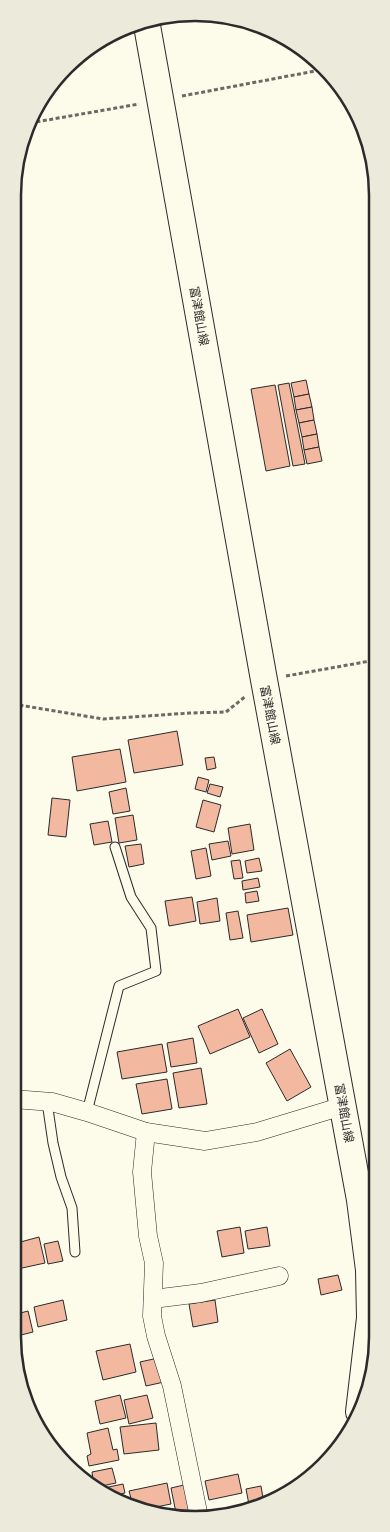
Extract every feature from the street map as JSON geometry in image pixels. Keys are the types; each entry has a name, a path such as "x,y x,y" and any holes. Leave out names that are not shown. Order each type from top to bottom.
{"main road":[{"name":"富津館山線","path":"147,28 264,680 360,1200 369,1270"},
{"name":"富津館山線","path":"363,1382 369,1327"}],"street":[{"path":"22,1100 47,1102 87,1112 146,1132 205,1141 257,1132 343,1106"},
{"path":"146,1132 142,1172 148,1236 154,1263 152,1316 156,1336 172,1386 198,1511"},
{"path":"153,1299 201,1293 279,1276"}],"lane":[{"path":"87,1112 119,986 156,971 151,928 131,897 115,847"},
{"path":"47,1102 61,1177 72,1208 75,1252"}],"path":[{"path":"38,122 317,71"},
{"path":"21,705 103,719 190,712 226,712 264,680 369,661"}],"building":[{"path":"306,380 309,394 294,397 291,383"},
{"path":"289,383 305,464 293,466 278,385"},
{"path":"275,385 290,466 266,471 251,389"},
{"path":"309,394 312,407 296,410 294,397"},
{"path":"312,407 314,420 299,423 296,410"},
{"path":"314,420 317,434 302,437 299,423"},
{"path":"317,434 319,447 304,450 302,437"},
{"path":"319,447 322,461 307,464 304,450"},
{"path":"177,731 183,765 134,773 128,740"},
{"path":"120,749 126,782 77,791 72,757"},
{"path":"214,757 216,768 207,770 205,758"},
{"path":"198,777 209,780 206,792 195,789"},
{"path":"210,784 223,787 220,797 207,793"},
{"path":"126,788 130,811 113,814 109,792"},
{"path":"52,798 70,800 66,837 48,835"},
{"path":"203,800 221,805 214,832 196,827"},
{"path":"133,815 137,840 119,843 115,818"},
{"path":"108,821 112,842 94,845 90,824"},
{"path":"250,824 254,850 232,854 228,828"},
{"path":"228,841 231,856 212,860 209,844"},
{"path":"141,844 144,864 129,867 125,846"},
{"path":"206,848 211,876 196,879 191,851"},
{"path":"259,858 262,871 247,873 245,861"},
{"path":"240,860 243,878 234,879 231,861"},
{"path":"258,878 260,887 243,890 242,881"},
{"path":"257,891 259,901 246,903 245,893"},
{"path":"192,897 196,921 169,926 165,901"},
{"path":"217,898 220,921 200,924 197,902"},
{"path":"288,908 293,935 251,942 247,915"},
{"path":"238,911 243,938 230,940 226,913"},
{"path":"238,1009 250,1037 210,1054 198,1026"},
{"path":"262,1009 278,1044 259,1053 243,1018"},
{"path":"193,1038 197,1063 171,1067 167,1043"},
{"path":"162,1044 167,1072 122,1079 117,1052"},
{"path":"290,1049 311,1087 287,1101 266,1063"},
{"path":"201,1068 207,1104 179,1108 173,1073"},
{"path":"167,1079 172,1109 142,1114 136,1084"},
{"path":"240,1227 244,1253 222,1257 217,1231"},
{"path":"267,1227 270,1246 248,1249 245,1231"},
{"path":"39,1237 45,1263 22,1268 22,1242"},
{"path":"58,1241 63,1261 48,1264 44,1244"},
{"path":"338,1275 342,1290 321,1295 318,1279"},
{"path":"63,1300 67,1320 38,1327 34,1307"},
{"path":"215,1300 218,1322 193,1327 189,1304"},
{"path":"28,1311 33,1332 22,1335 22,1313"},
{"path":"130,1344 136,1372 103,1380 96,1351"},
{"path":"158,1358 164,1382 146,1386 140,1362"},
{"path":"120,1395 126,1418 100,1424 95,1401"},
{"path":"147,1395 153,1418 129,1424 124,1400"},
{"path":"156,1423 159,1450 124,1454 120,1427"},
{"path":"108,1428 113,1450 117,1449 119,1460 89,1466 87,1456 91,1454 87,1433"},
{"path":"112,1468 116,1483 105,1485 93,1477 92,1472"},
{"path":"238,1474 242,1493 209,1500 205,1481"},
{"path":"167,1483 171,1504 158,1507 150,1505 131,1499 129,1491"},
{"path":"123,1484 125,1493 120,1494 108,1487"},
{"path":"184,1485 189,1510 175,1509 171,1488"},
{"path":"261,1486 263,1497 249,1502 246,1489"}]}
